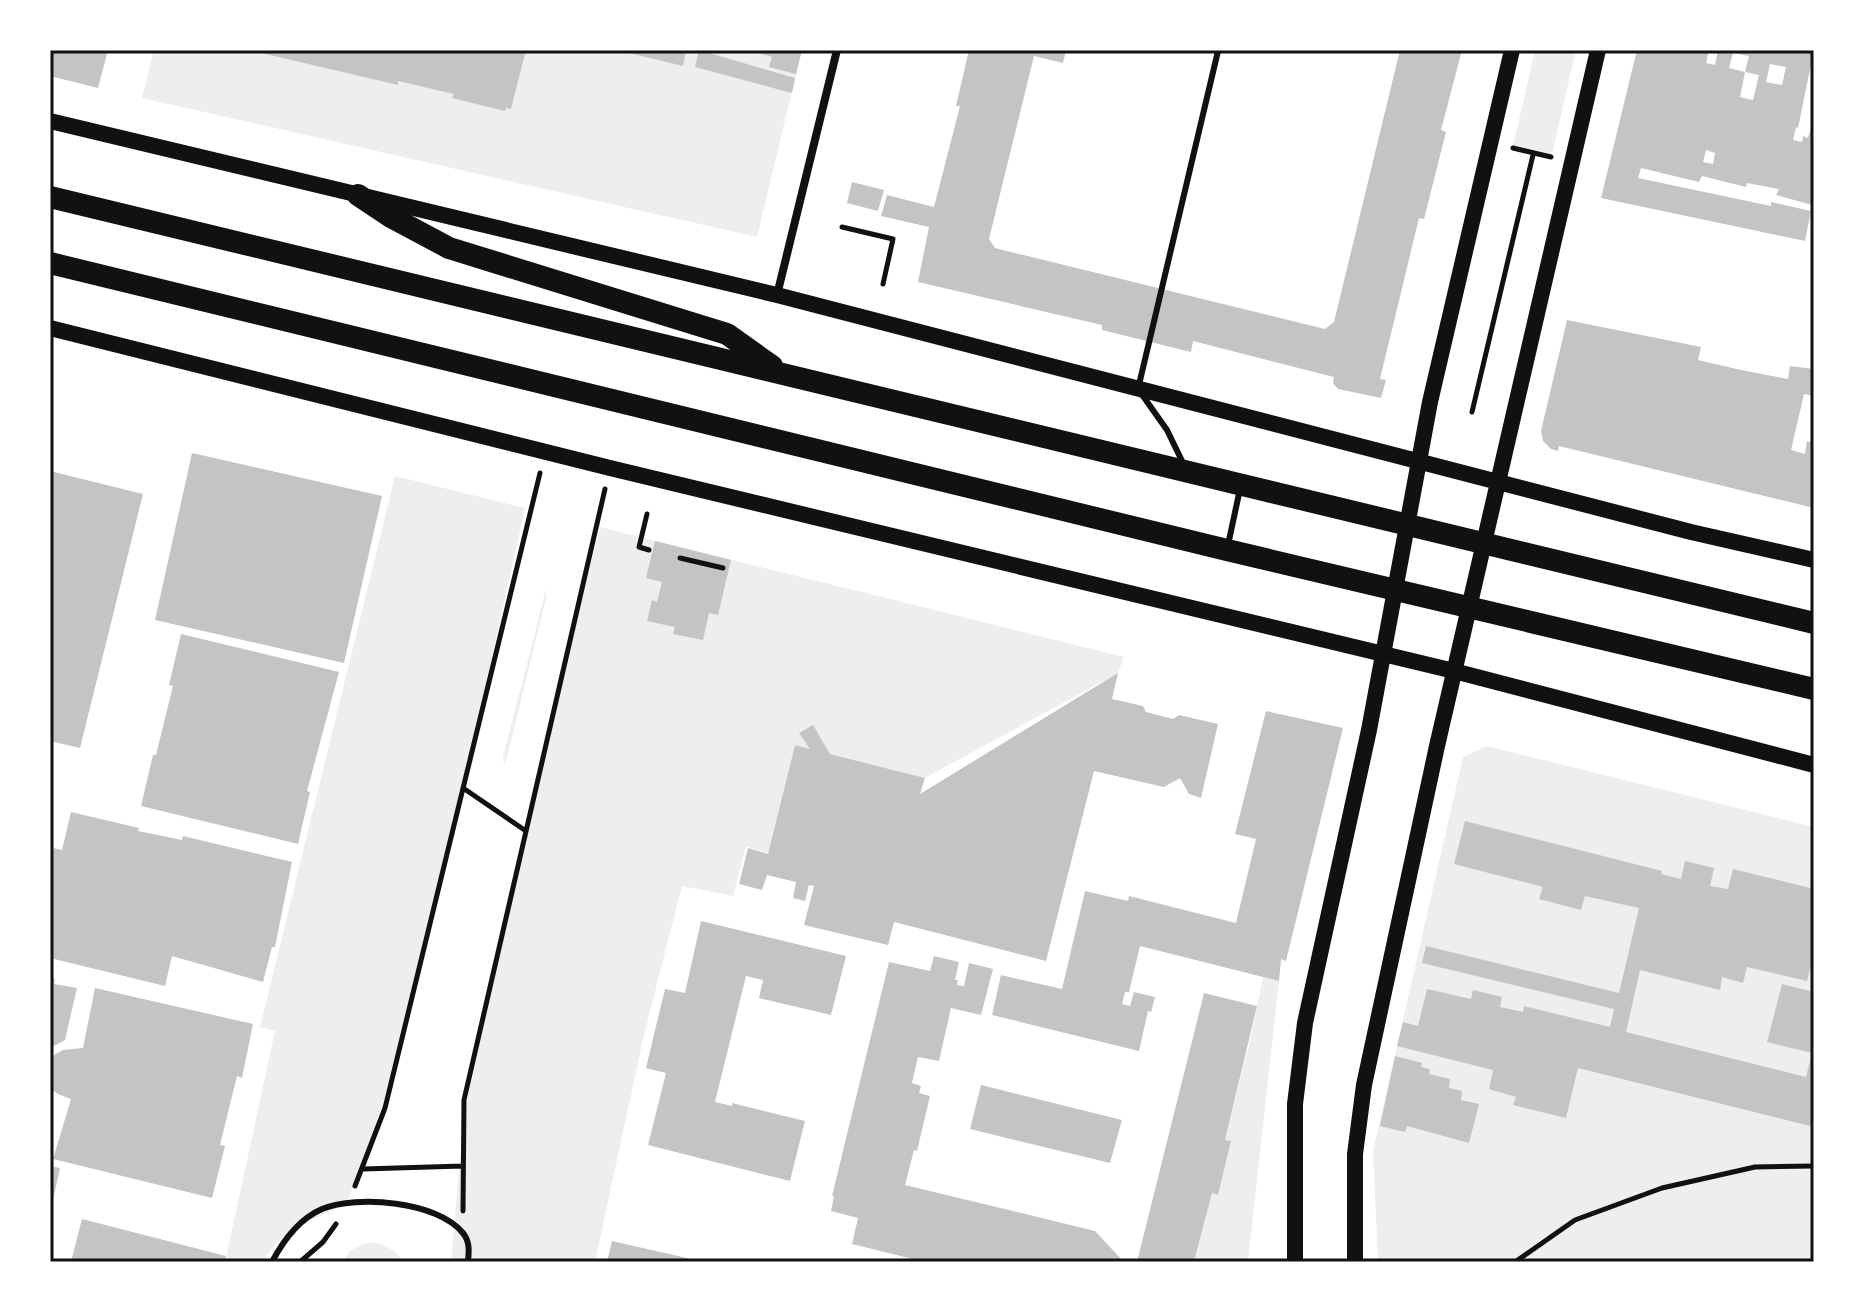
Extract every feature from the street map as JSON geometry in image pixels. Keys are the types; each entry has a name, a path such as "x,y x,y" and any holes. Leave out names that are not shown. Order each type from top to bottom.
{"highway":[{"path":"358,195 391,217 449,248 727,334 779,372"},
{"path":"50,197 1814,623"},
{"path":"50,263 1227,550 1814,689"}],"main road":[{"path":"1295,1262 1295,1104 1305,1023 1384,654 1418,462 1512,50"},
{"path":"1355,1262 1354,1187 1359,1113 1454,671 1598,50"},
{"path":"50,121 777,295 1691,532 1814,560"},
{"path":"50,328 544,452 1454,671 1814,765"}],"street":[{"path":"777,295 837,50"}],"lane":[{"path":"1188,473 1167,430 1138,389 1218,51"},
{"path":"1227,550 1241,486"},
{"path":"272,1262 285,1237 320,1210 362,1201 413,1207 438,1214 463,1232 470,1246 468,1262"}],"path":[{"path":"1516,135 1512,150 1551,159"},
{"path":"1472,412 1533,155"},
{"path":"842,227 893,239 883,284"},
{"path":"300,1262 323,1242 346,1205 385,1108 544,452"},
{"path":"463,1232 464,1100 610,468"},
{"path":"647,514 639,547 649,550"},
{"path":"680,558 723,568"},
{"path":"463,788 526,831"},
{"path":"363,1169 463,1166"},
{"path":"1515,1262 1575,1220 1662,1188 1755,1167 1814,1166"}],"shaded area":[{"path":"154,50 802,50 757,237 142,98"},
{"path":"1535,50 1576,50 1551,159 1512,150"},
{"path":"395,476 525,508 463,788 394,1073 346,1205 288,1233 263,1262 225,1262 275,1031 260,1027"},
{"path":"600,527 1124,657 1118,673 925,778 795,745 768,854 746,846 733,896 682,886 644,1035 595,1262 451,1262 464,1116 538,780"},
{"path":"546,589 546,598 504,764 503,757"},
{"path":"1487,746 1814,827 1814,1262 1378,1262 1373,1151 1463,757"},
{"path":"1263,977 1279,981 1248,1262 1202,1262 1195,1260 1212,1193 1218,1195 1231,1142 1225,1140"},
{"path":"371,1242 390,1248 403,1262 342,1262 354,1248"}],"building":[{"path":"50,50 108,50 98,88 50,76"},
{"path":"249,50 526,50 511,109 506,108 505,111 452,98 454,94 398,81 398,85"},
{"path":"630,50 686,50 683,66 629,53"},
{"path":"699,50 795,78 792,93 695,67"},
{"path":"750,50 802,50 796,74 769,67 772,57"},
{"path":"969,50 1066,50 1063,63 1034,56 989,239 995,248 1325,329 1334,322 1400,50 1462,50 1441,130 1446,132 1424,219 1419,218 1380,379 1386,380 1381,398 1338,389 1333,383 1334,377 1193,341 1191,352 1102,330 1102,325 918,282 929,227 881,216 887,195 934,207 960,106 956,106"},
{"path":"1637,50 1709,50 1706,63 1715,65 1718,50 1814,50 1793,140 1802,142 1803,136 1808,138 1814,118 1812,205 1776,195 1779,189 1747,183 1746,187 1702,176 1699,182 1641,168 1638,178 1771,206 1771,202 1811,211 1805,241 1601,198","holes":["1733,53 1749,56 1745,72 1729,68","1770,64 1786,67 1782,85 1766,82","1745,72 1759,75 1753,100 1740,97","1706,150 1715,153 1713,164 1703,162"]},
{"path":"852,182 884,190 878,211 847,203"},
{"path":"1567,320 1701,347 1698,360 1741,370 1788,379 1790,366 1814,369 1814,396 1804,394 1791,450 1805,454 1807,441 1810,442 1814,432 1814,508 1559,446 1558,451 1551,449 1543,441 1541,431"},
{"path":"192,453 382,496 344,663 155,620"},
{"path":"50,471 143,494 80,748 50,741"},
{"path":"655,541 731,560 718,615 709,613 703,640 673,634 675,627 647,621 652,600 657,602 662,582 646,578"},
{"path":"181,634 339,672 307,791 310,792 298,844 141,806 173,686 169,685"},
{"path":"1118,673 1112,699 1143,706 1146,712 1173,719 1179,715 1218,724 1201,798 1189,794 1180,778 1164,787 1094,771 1046,961 894,922 888,945 804,925 814,886 809,885 805,901 793,898 796,882 767,875 762,890 739,884 748,848 768,854 795,745 810,749 799,733 813,725 830,754 925,778 920,794"},
{"path":"1266,711 1343,728 1286,961 1281,959 1279,981 1140,946 1129,992 1125,992 1122,1004 1130,1006 1134,992 1155,997 1151,1012 1148,1011 1139,1051 992,1015 1001,975 1062,989 1085,891 1128,901 1129,896 1236,923 1256,839 1235,834"},
{"path":"71,812 139,828 138,831 182,840 183,836 292,862 275,947 272,947 263,982 172,956 165,986 50,958 50,863 54,848 62,850"},
{"path":"1465,821 1662,871 1661,874 1681,879 1685,861 1714,868 1710,886 1728,889 1733,869 1814,889 1814,970 1810,969 1807,981 1747,967 1743,983 1722,977 1720,990 1640,970 1626,1032 1806,1077 1812,1053 1767,1042 1782,984 1814,992 1814,1127 1578,1068 1566,1118 1513,1105 1516,1097 1489,1089 1493,1070 1397,1046 1403,1022 1418,1026 1427,989 1471,999 1473,990 1502,997 1500,1007 1523,1012 1524,1006 1610,1027 1614,1009 1422,963 1426,946 1619,993 1639,908 1585,896 1581,910 1539,899 1543,887 1454,864"},
{"path":"701,921 846,956 831,1015 759,998 763,980 746,976 715,1102 732,1106 732,1103 805,1121 790,1181 648,1145 666,1073 646,1068 665,989 685,993"},
{"path":"934,956 959,962 955,980 958,980 957,985 964,986 969,963 993,969 981,1015 951,1008 939,1061 918,1057 912,1083 921,1086 919,1093 930,1096 905,1185 1095,1231 1124,1262 925,1262 852,1244 858,1218 831,1211 832,1196 889,962 930,971"},
{"path":"50,978 55,979 54,984 77,988 65,1040 54,1046 50,1046"},
{"path":"95,988 253,1024 242,1078 237,1076 220,1145 225,1146 212,1198 53,1159 71,1099 50,1088 50,1061 63,1050 83,1048"},
{"path":"1204,993 1257,1006 1225,1140 1231,1141 1218,1195 1212,1193 1194,1262 1137,1262"},
{"path":"1395,1056 1422,1063 1421,1067 1430,1069 1429,1074 1450,1079 1449,1088 1462,1091 1461,1100 1479,1104 1469,1143 1407,1126 1405,1132 1380,1126"},
{"path":"981,1085 1122,1120 1110,1163 970,1129"},
{"path":"50,1166 60,1168 51,1209 50,1208"},
{"path":"82,1219 226,1256 225,1262 71,1262"},
{"path":"612,1241 700,1261 700,1262 607,1262"}]}
